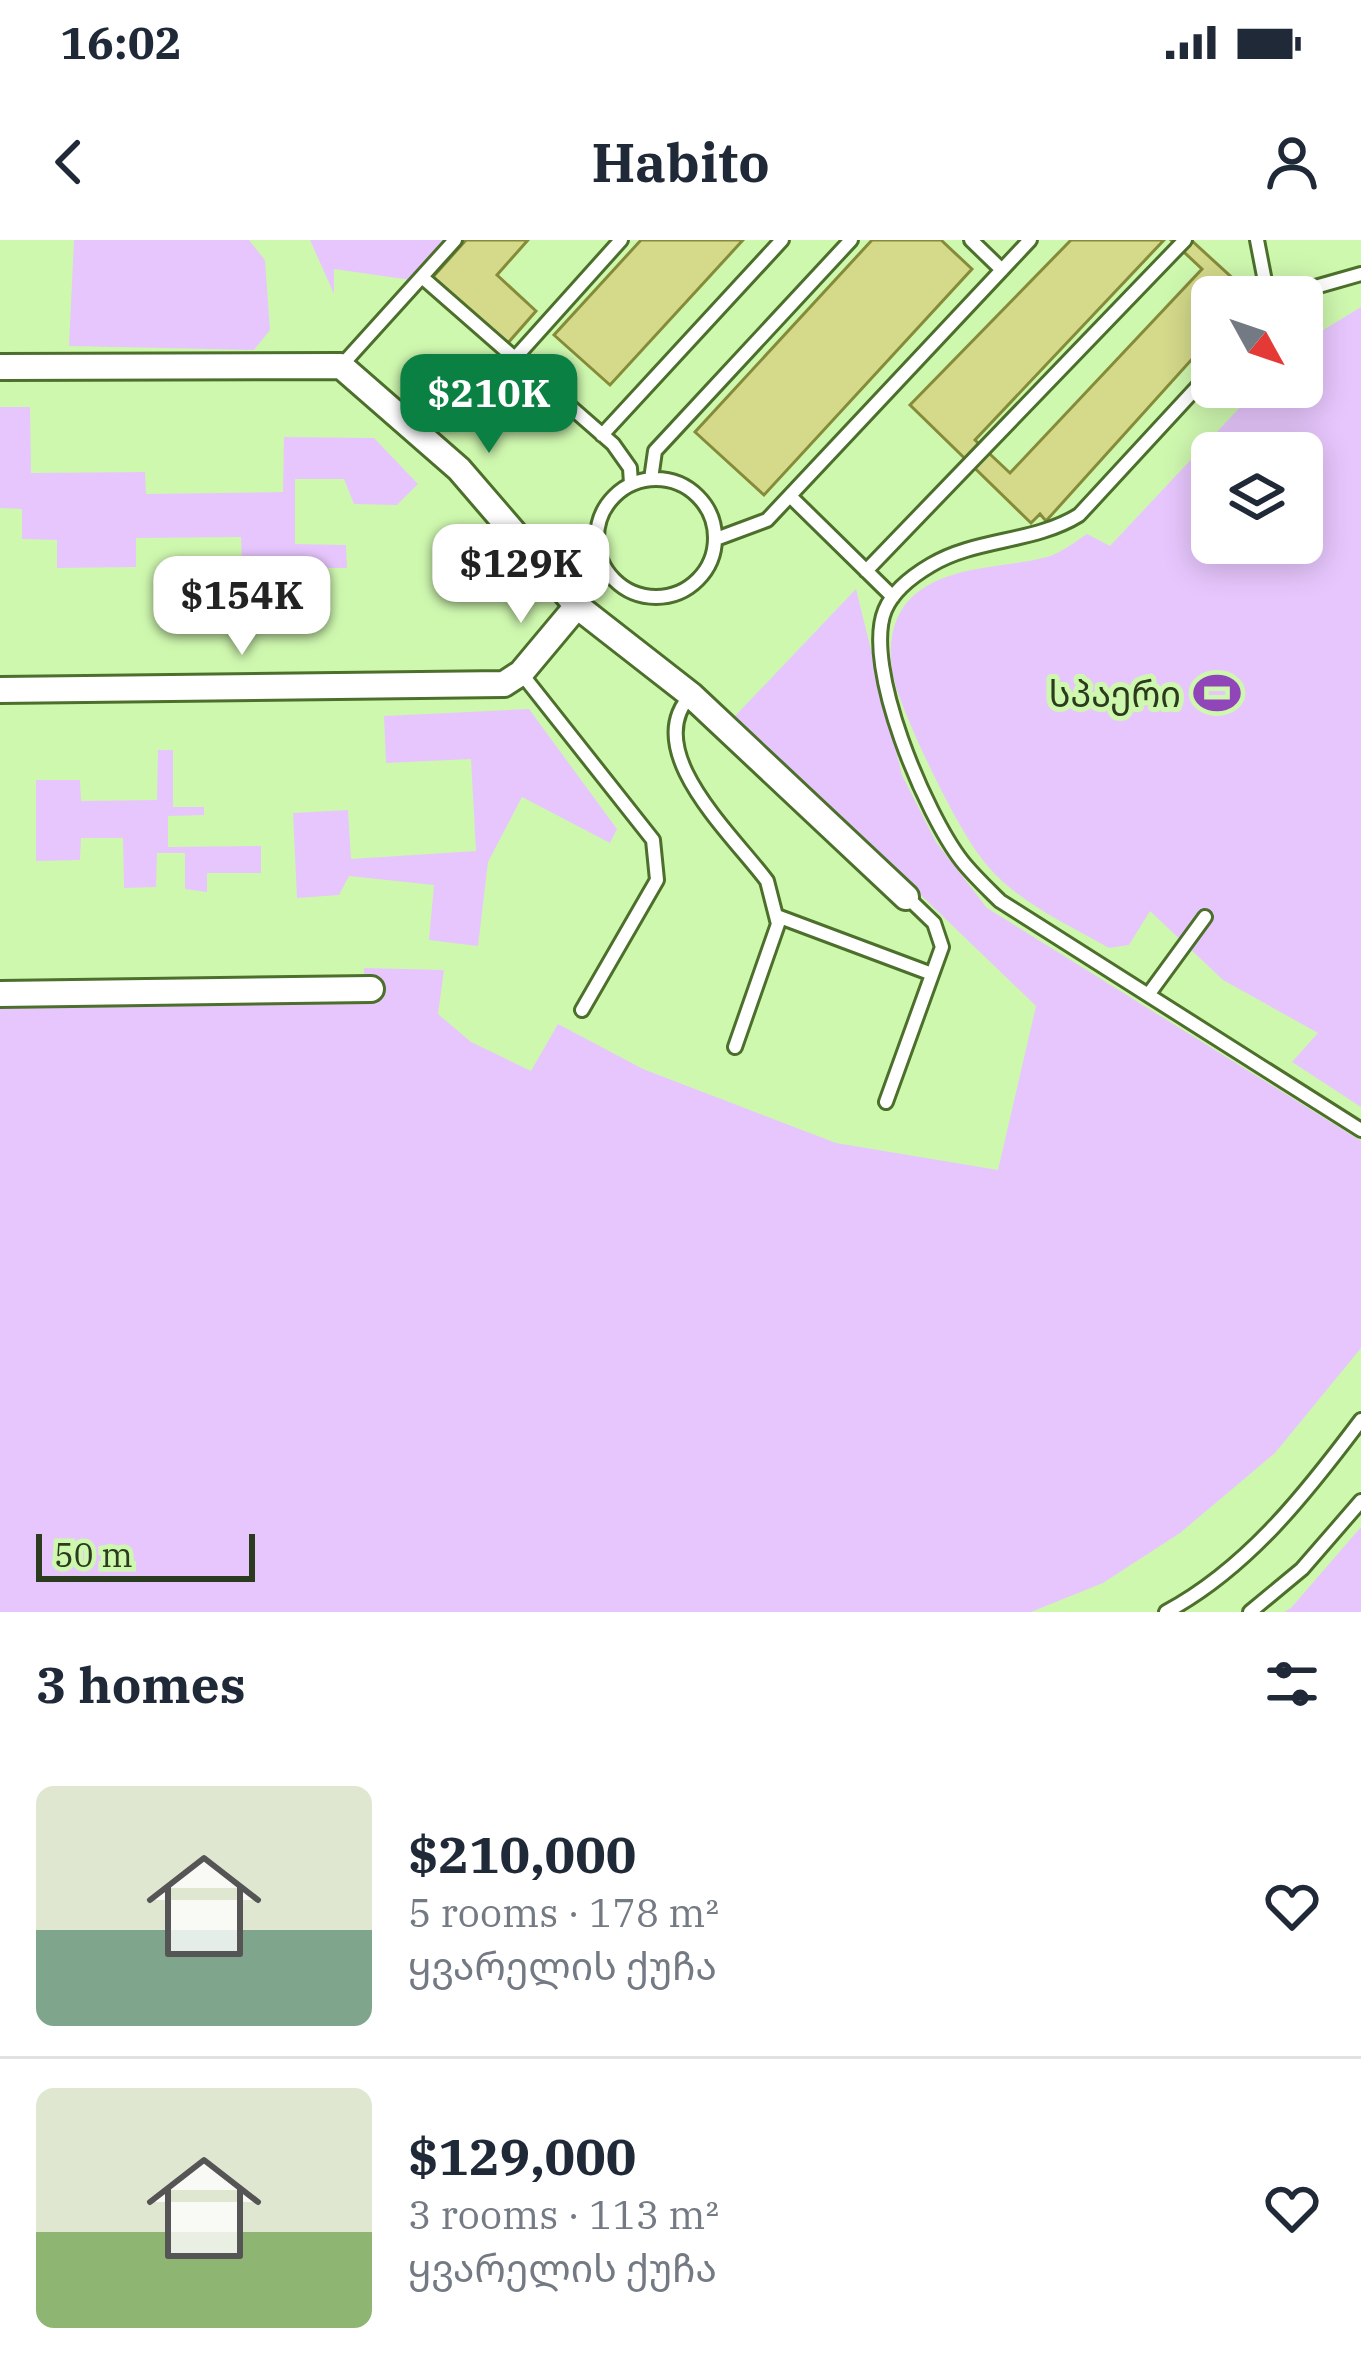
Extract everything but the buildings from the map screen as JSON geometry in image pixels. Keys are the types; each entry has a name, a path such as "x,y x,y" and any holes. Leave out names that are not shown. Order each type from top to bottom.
{"street":[{"path":"0,367 341,366 459,469 578,606 692,695 906,896"},
{"path":"0,690 504,684 521,673 578,606"},
{"path":"0,994 371,989"}],"lane":[{"path":"341,366 455,240"},
{"path":"515,358 621,240"},
{"path":"602,435 782,240"},
{"path":"650,478 656,451 851,240"},
{"path":"971,240 1002,270"},
{"path":"716,539 767,520 1030,240"},
{"path":"866,571 1186,240"},
{"path":"1257,240 1264,276"},
{"path":"1323,285 1361,274"},
{"path":"422,277 625,457 631,484"},
{"path":"1191,394 1079,515 1052,532 937,562 893,597 880,628 880,659 914,775 960,859 1000,902 1361,1130"},
{"path":"650,478 689,488 713,519 712,559 688,589 670,596 632,593 604,567 597,529 615,496 650,478"},
{"path":"790,496 893,597"},
{"path":"521,673 653,839 658,860 657,880 582,1010"},
{"path":"692,695 676,711 672,733 677,762 767,881 777,916 735,1047"},
{"path":"886,1102 942,947 934,923 906,896"},
{"path":"777,916 932,974"},
{"path":"1148,995 1205,916"},
{"path":"1166,1612 1254,1547 1307,1492 1361,1420"},
{"path":"1250,1612 1302,1569 1361,1501"}],"shaded area":[{"path":"74,240 249,240 265,260 270,330 254,350 69,346"},
{"path":"310,240 448,240 411,280 334,269 334,294"},
{"name":"სპაერი","path":"1361,307 1361,1107 1292,1062 1318,1033 1223,980 1150,911 1129,945 1109,948 1041,910 995,874 971,843 934,776 891,664 897,619 923,588 956,574 1047,557 1087,534 1110,546 1191,460 1191,564 1323,564 1323,432 1217,432 1239,408 1323,408 1323,330"},
{"path":"0,407 30,407 31,473 145,472 146,494 283,492 284,437 374,438 418,484 397,505 354,504 344,479 295,479 295,544 346,545 347,568 242,568 241,537 136,538 136,567 57,568 57,540 22,539 22,509 0,508"},
{"path":"856,589 902,775 936,842 987,908 1361,1141 1361,1348 1275,1453 1180,1533 1103,1583 1031,1612 0,1612 0,1005 365,1000 364,968 444,970 438,1014 471,1042 531,1071 558,1024 643,1069 836,1143 998,1170 1036,1006 735,716"},
{"path":"529,709 617,829 610,843 522,797 488,862 478,946 429,940 434,885 349,876 339,895 297,898 293,813 348,810 351,859 476,851 471,759 386,763 384,716"},
{"path":"158,750 173,750 173,807 204,807 204,815 168,816 168,847 261,846 261,873 207,873 207,892 185,889 185,853 157,853 156,887 124,888 123,838 81,838 80,860 36,861 36,780 80,780 81,801 157,800"},
{"path":"1361,1527 1361,1612 1284,1612 1291,1608"}],"place":[{"name":"სპაერი","path":"1217,693"}]}
